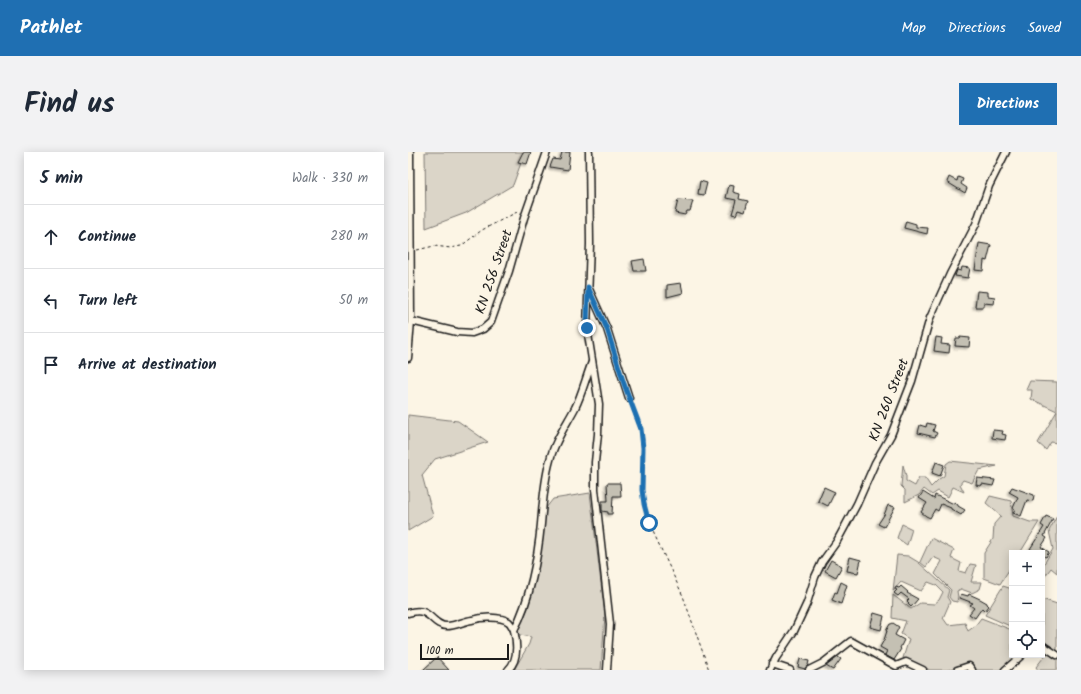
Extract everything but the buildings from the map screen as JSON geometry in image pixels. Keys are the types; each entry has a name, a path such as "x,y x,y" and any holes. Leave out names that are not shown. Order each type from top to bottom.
{"street":[{"path":"408,358 411,321 410,152"},
{"name":"KN 256 Street","path":"411,321 457,332 472,333 483,329 491,322 547,152"},
{"path":"589,152 590,244 587,328 599,404 595,462 595,489 610,624 607,670"},
{"name":"KN 260 Street","path":"771,667 794,631 807,603 815,577 822,562 837,541 857,504 875,463 891,434 912,381 930,318 950,274 976,224 989,186 1006,152"},
{"path":"588,287 607,329 628,398"},
{"path":"514,630 520,619 528,596 541,526 545,482 550,458 575,407 592,362"},
{"path":"408,612 416,610 430,615 436,622 446,626 473,619 499,618 509,623 514,630 517,642 516,657 508,670"},
{"path":"809,670 823,663 851,641 896,666 906,662 923,670"},
{"path":"1045,647 1057,655"},
{"path":"1005,670 1019,658"},
{"path":"957,670 969,666 972,670"},
{"path":"771,667 790,670"}],"path":[{"path":"410,251 434,246 451,248 461,246 482,230 521,210"},
{"path":"628,398 643,437 642,490 649,523 683,596 709,670"}],"shaded area":[{"path":"425,152 525,152 513,185 466,213 426,228"},
{"path":"1030,381 1057,382 1057,411 1031,399 1032,390 1026,390"},
{"path":"1057,411 1057,443 1051,442 1046,450 1038,443"},
{"path":"408,415 458,421 488,442 435,459 422,475 433,516 408,531"},
{"path":"950,461 997,466 979,470 972,483 963,480 960,484 964,492 953,487 948,497 938,491 932,495 924,489 919,495 905,502 905,490 901,486 903,465 906,481 915,486 919,478 925,478 931,487 944,476 946,464"},
{"path":"590,493 605,616 601,670 514,670 529,644 531,637 515,634 528,608 546,508 553,499"},
{"path":"990,496 1011,501 1013,516 1030,522 1039,522 1022,550 1009,550 1009,570 1000,584 984,578 984,553 993,539 994,524 1001,516 986,503"},
{"path":"1057,516 1057,573 1051,568 1045,576 1045,562 1053,549 1049,531"},
{"path":"902,524 912,529 907,545 897,538"},
{"path":"931,538 954,550 951,558 961,563 959,571 966,573 970,564 976,565 971,582 982,582 980,589 972,593 961,589 957,591 957,602 952,601 949,597 951,590 935,574 942,561 933,557 926,567 920,562"},
{"path":"897,555 908,556 918,562 949,590 947,597 950,602 943,618 948,625 965,623 968,631 975,626 981,618 1009,629 1009,658 1013,658 999,670 976,670 971,663 948,670 930,670 903,658 909,639 901,634 906,621 892,618 893,595 911,609 920,603 934,604 939,600 943,592 936,585 928,582 921,591 901,582 893,591"},
{"path":"1003,586 1009,588 1009,626 985,615"},
{"path":"1045,600 1057,604 1057,651 1045,642"},
{"path":"1047,653 1057,660 1057,670 1038,670 1036,667 1043,658 1045,658"}],"route":[{"path":"587,328 588,287 607,329 624,384 641,429 643,437 642,490 649,523"}]}
